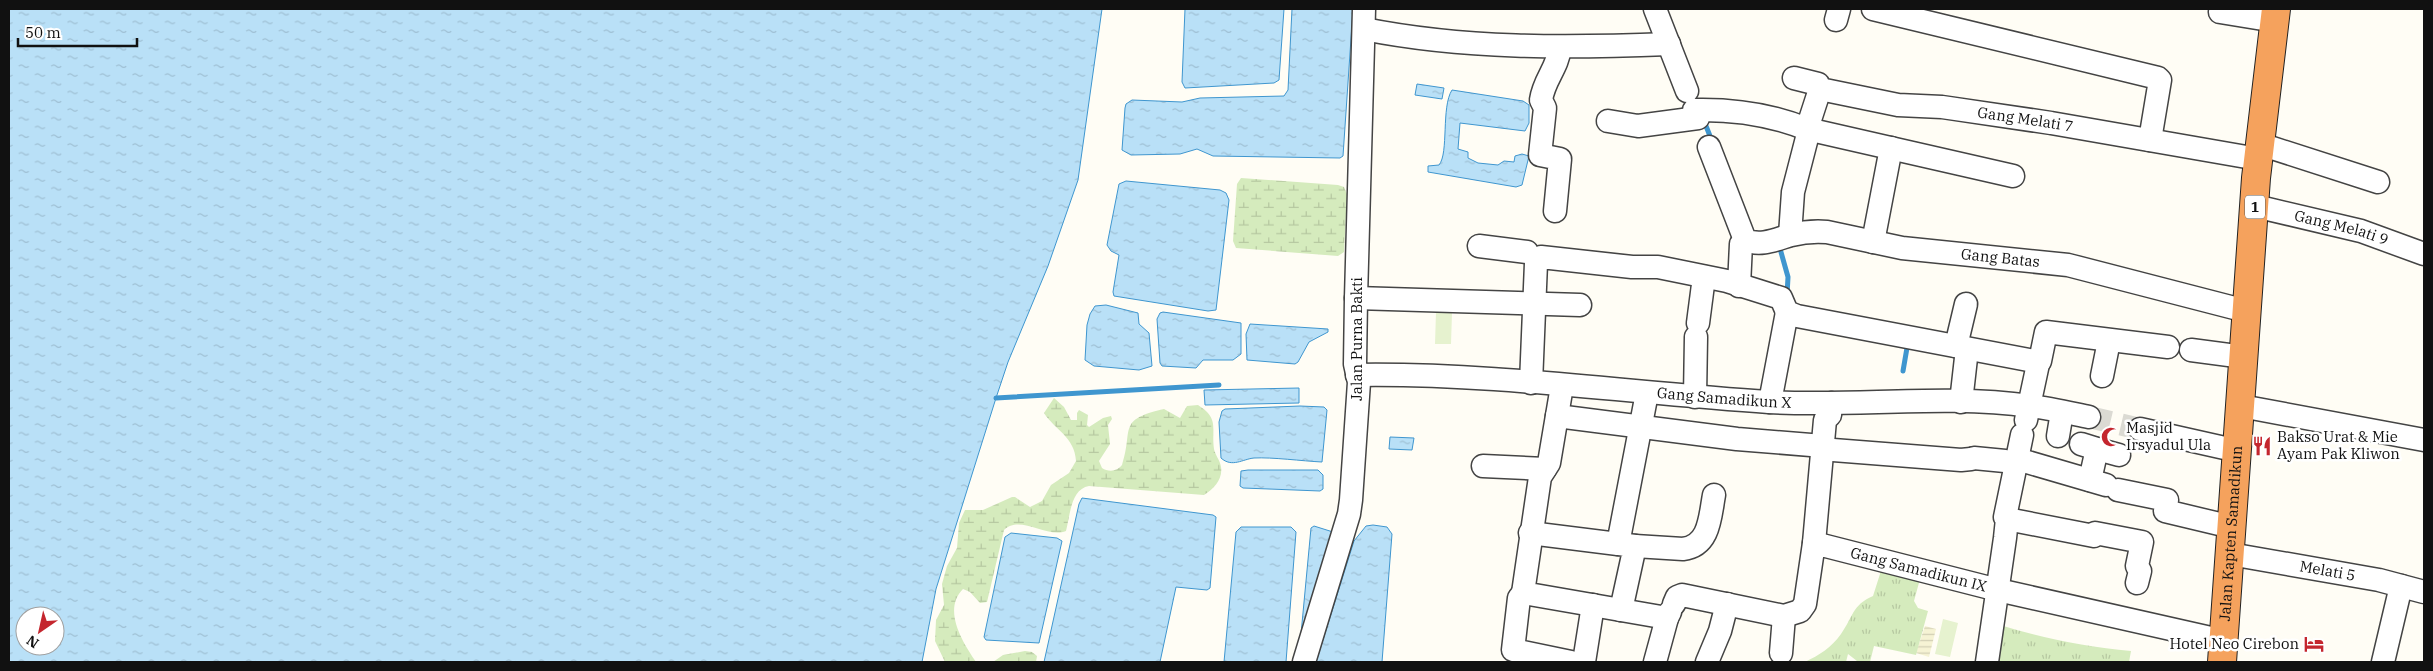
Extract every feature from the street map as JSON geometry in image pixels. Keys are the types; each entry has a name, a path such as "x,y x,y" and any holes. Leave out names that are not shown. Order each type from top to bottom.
{"highway":[{"name":"1","path":"2241,406 2246,311 2259,152 2276,15"},
{"name":"Jalan Kapten Samadikun","path":"2223,652 2241,406"}],"street":[{"path":"1656,9 1748,241 1741,244 1739,286"},
{"path":"1873,9 2158,78 2160,80 2150,140"},
{"path":"2220,12 2276,15"},
{"path":"1364,19 1407,37 1447,42 1560,47 1669,44"},
{"name":"Jalan Purna Bakti","path":"1304,662 1349,514 1358,382 1356,298 1364,19"},
{"path":"1555,211 1560,159 1540,155 1544,108 1541,100 1547,79 1557,65 1560,47"},
{"name":"Gang Melati 7","path":"1794,78 1818,84 1820,89 1898,105 1942,108 2052,123 2150,140 2259,152 2378,182"},
{"path":"1790,235 1793,192 1820,89"},
{"path":"1608,121 1638,126 1698,118 1712,108 1746,111 1786,120 1808,130 2013,176"},
{"path":"1873,242 1891,148"},
{"name":"Gang Melati 9","path":"2255,206 2362,231 2424,254"},
{"name":"Gang Batas","path":"1748,241 1774,241 1790,235 1816,231 1918,250 2068,265 2246,311"},
{"path":"1479,246 1632,267 1658,267 1727,281 1782,298 1787,312 1770,402"},
{"path":"1531,383 1536,255"},
{"path":"1695,397 1697,330 1704,277"},
{"path":"1356,298 1534,302 1580,305"},
{"path":"1961,402 1961,348 1966,304"},
{"path":"1787,312 1816,320 2039,362"},
{"path":"1987,662 2007,519 2004,517 2013,462 2023,432 2046,332 2168,347"},
{"path":"2102,376 2109,341"},
{"path":"2191,350 2244,357"},
{"name":"Gang Samadikun X","path":"1357,375 1403,374 1770,402 1961,402 2029,406 2089,417"},
{"path":"1562,386 1549,463 1540,477 1530,533 1523,593 1519,598 1514,650 1571,662"},
{"path":"1622,610 1627,545 1641,427 1647,393"},
{"path":"1655,662 1670,611 1677,597 1682,594 1784,616 1800,612 1805,604 1814,543 1826,448 1825,420 1830,416 1830,403"},
{"path":"2241,406 2424,440"},
{"path":"2058,436 2062,412"},
{"path":"1557,416 1826,448 1961,460 1972,458 2013,462 2167,500 2165,511 2232,527"},
{"path":"2140,428 2238,451"},
{"path":"2105,485 2089,446 2119,455"},
{"path":"1483,466 1545,469"},
{"path":"1530,533 1627,545 1690,548 1699,543 1705,536 1714,495"},
{"path":"2007,519 2094,536 2095,533 2142,542 2137,583"},
{"name":"Gang Samadikun IX","path":"1814,543 1998,590 2223,652"},
{"name":"Melati 5","path":"2230,554 2424,592"},
{"path":"2383,662 2401,586"},
{"path":"1523,593 1622,610 1670,611"},
{"path":"1707,662 1720,631 1727,604"},
{"path":"1584,662 1593,606"},
{"path":"1781,652 1784,616"}],"shaded area":[{"path":"1925,626 1936,629 1929,657 1916,653"}],"green space":[{"path":"1241,178 1344,187 1347,194 1344,252 1338,256 1236,248 1233,241 1237,184"},
{"path":"1436,312 1452,313 1451,344 1435,344"},
{"path":"1054,398 1064,407 1071,420 1077,420 1079,410 1088,415 1087,425 1089,427 1103,418 1111,416 1112,419 1108,425 1110,444 1099,461 1102,468 1110,471 1118,469 1122,465 1130,428 1139,417 1164,409 1180,418 1187,406 1198,405 1205,410 1212,420 1214,449 1220,462 1221,476 1214,487 1204,495 1089,486 1083,488 1075,497 1066,531 1059,533 1051,532 1026,525 1010,526 1004,530 987,602 980,603 970,592 963,589 957,597 954,607 954,616 961,636 976,662 945,662 935,641 936,620 944,605 942,584 947,566 957,548 959,523 965,510 983,510 1012,497 1030,507 1042,501 1051,485 1069,473 1076,461 1075,453 1068,439 1044,413"},
{"path":"1880,563 1920,579 1914,601 1918,608 1928,611 1916,655 1874,646 1870,662 1857,661 1848,654 1846,662 1805,662 1829,647 1841,634 1857,607 1873,596 1880,574"},
{"path":"1943,619 1958,623 1950,657 1935,654"},
{"path":"2000,625 2065,641 2131,651 2129,662 1994,662"},
{"path":"1025,651 1032,652 1037,656 1036,662 993,662 1003,655"}],"water":[{"path":"9,9 1102,9 1078,180 1048,266 1008,362 996,398 936,589 922,662 9,662"},
{"path":"1185,9 1284,9 1279,80 1274,83 1185,88 1182,82"},
{"path":"1292,9 1353,9 1343,156 1340,158 1213,156 1197,149 1180,154 1131,155 1122,150 1125,108 1126,104 1132,100 1182,102 1200,98 1284,96 1288,90"},
{"path":"1417,84 1444,88 1442,99 1415,95"},
{"path":"1452,90 1523,101 1529,105 1529,123 1525,131 1460,123 1458,149 1468,152 1468,158 1478,163 1498,165 1504,161 1514,162 1515,156 1522,154 1529,156 1522,185 1516,187 1428,172 1428,166 1439,165 1442,159 1447,107"},
{"path":"1126,181 1220,190 1226,193 1229,200 1216,310 1208,311 1114,296 1119,255 1111,251 1107,245 1119,184"},
{"path":"1106,305 1138,313 1139,324 1149,333 1152,366 1139,370 1094,366 1085,360 1087,325 1090,314 1095,306"},
{"path":"1160,313 1241,323 1241,354 1233,360 1203,360 1196,368 1162,366 1160,363 1157,319"},
{"path":"1250,324 1328,329 1328,332 1309,342 1295,364 1247,360 1246,334"},
{"path":"1299,388 1299,403 1205,405 1204,390"},
{"path":"1324,407 1327,410 1322,462 1254,458 1233,463 1221,458 1219,422 1222,411 1225,409"},
{"path":"1390,437 1414,438 1412,450 1389,449"},
{"path":"1318,470 1323,475 1323,489 1320,491 1243,488 1240,486 1241,471"},
{"path":"1082,498 1213,515 1216,517 1210,588 1207,590 1176,587 1160,662 1044,662 1079,504"},
{"path":"1314,526 1333,532 1304,635 1301,634 1311,528"},
{"path":"1366,526 1387,527 1392,534 1382,662 1316,662 1354,541"},
{"path":"1241,527 1291,527 1296,532 1286,662 1224,662 1236,532"},
{"path":"1011,533 1057,538 1062,541 1039,643 986,640 984,637 1005,537"}],"waterway":[{"path":"1704,121 1712,141"},
{"path":"1779,245 1788,277 1787,295"},
{"path":"1903,371 1908,342"},
{"path":"996,398 1219,385"}],"tunnel":[{"path":"2089,417 2140,429"}],"place":[{"name":"Masjid Irsyadul Ula","path":"2111,437"},
{"name":"Bakso Urat & Mie Ayam Pak Kliwon","path":"2262,446"},
{"name":"Hotel Neo Cirebon","path":"2314,644"}]}
